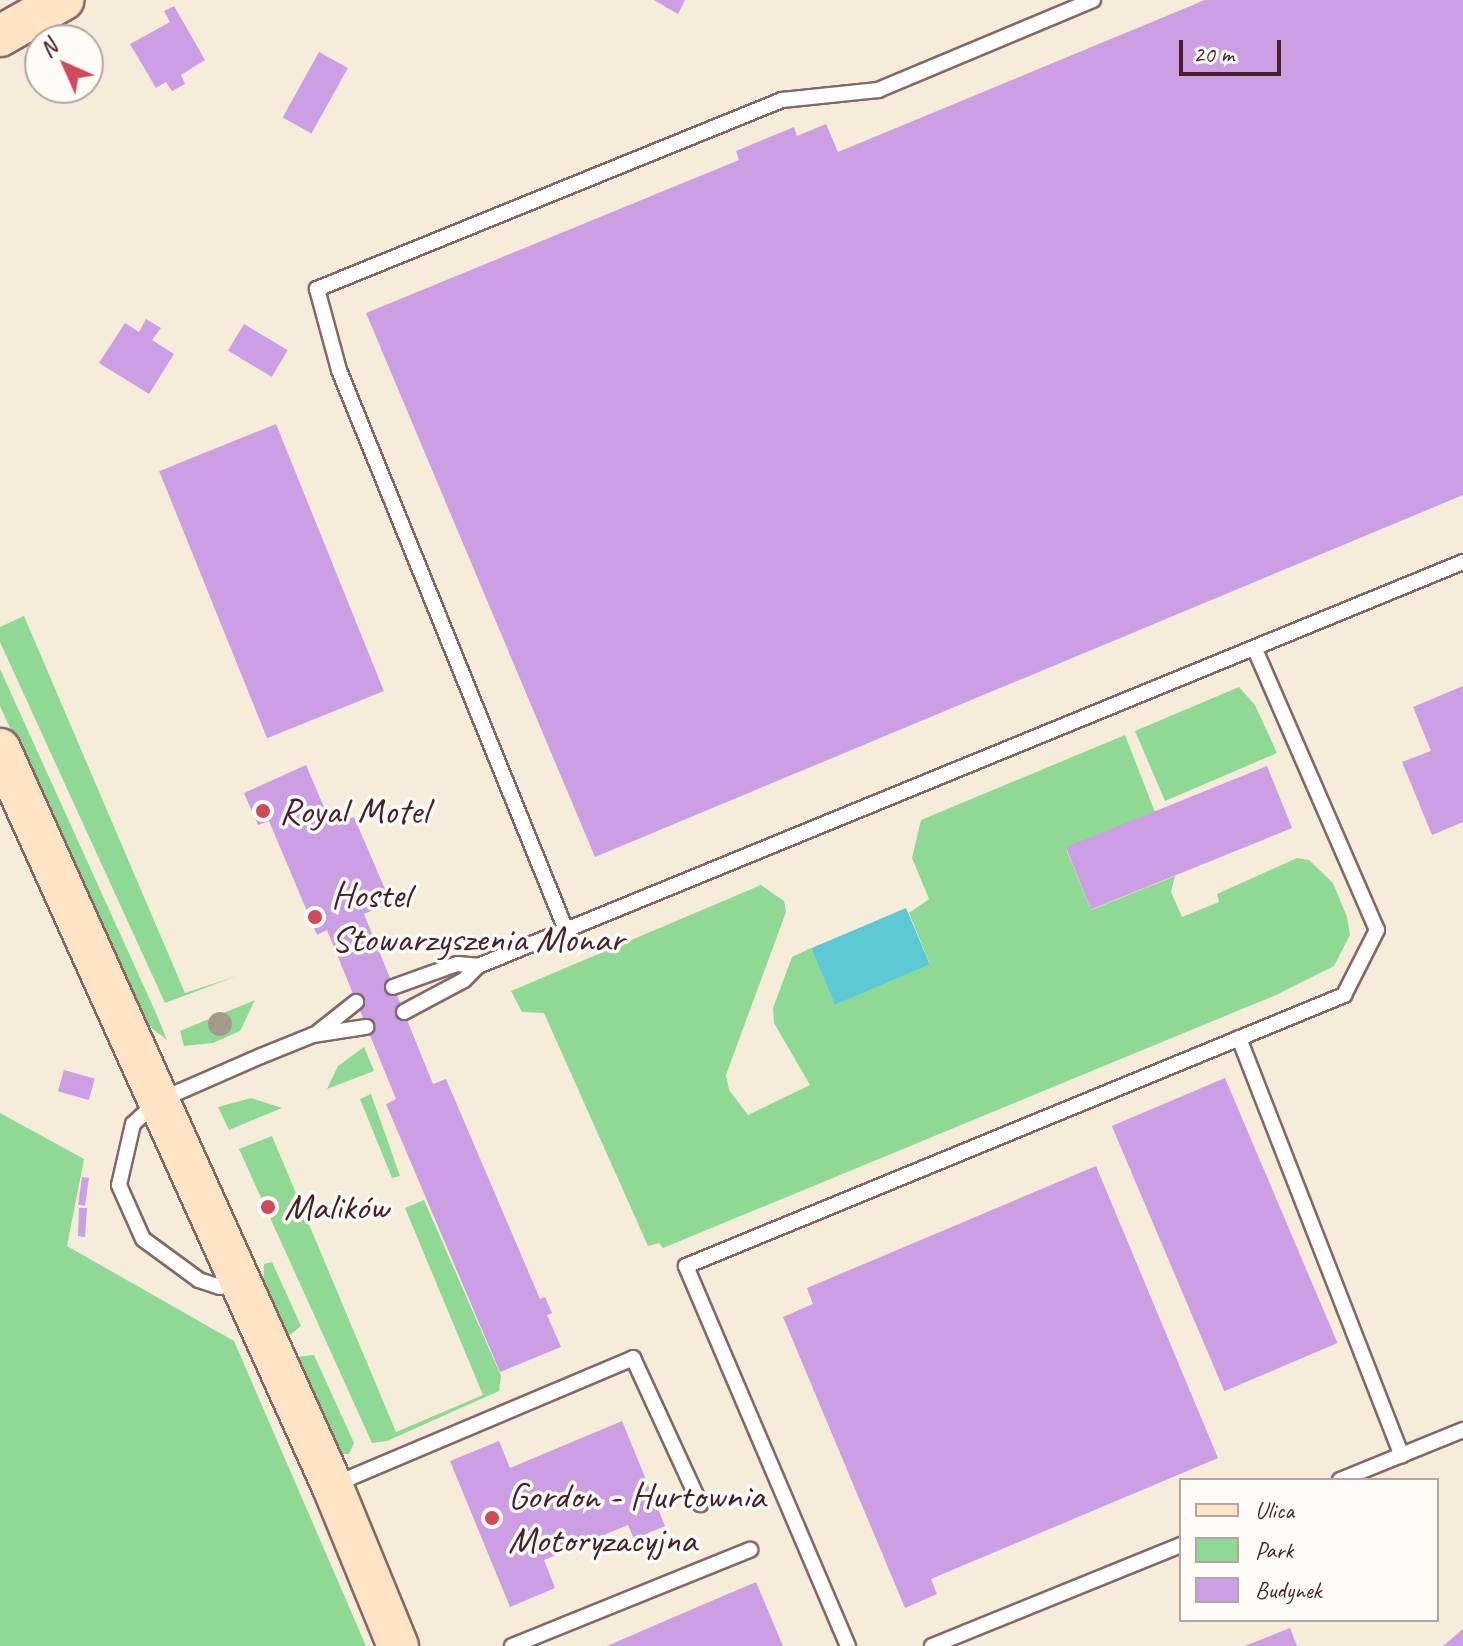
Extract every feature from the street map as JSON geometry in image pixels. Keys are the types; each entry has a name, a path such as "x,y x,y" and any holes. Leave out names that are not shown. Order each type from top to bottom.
{"street":[{"path":"0,36 63,0"},
{"path":"0,749 332,1485 397,1645"}],"lane":[{"path":"566,930 339,370 317,289 782,100 878,90 1093,0"},
{"path":"404,1012 464,980 478,966 1463,562"},
{"path":"848,1646 686,1266 1344,995 1377,930 1255,649"},
{"path":"393,987 457,964 478,966"},
{"path":"241,1281 220,1287 199,1280 154,1250 137,1230 119,1177 133,1124 158,1101 313,1035 356,1002"},
{"path":"313,1035 366,1027"},
{"path":"1239,1038 1402,1455"},
{"path":"332,1485 633,1358 700,1504"},
{"path":"1345,1478 1463,1430"},
{"path":"932,1646 1179,1546"},
{"path":"512,1646 750,1550"}],"green space":[{"path":"24,616 185,993 237,976 165,1003 0,642 0,627"},
{"path":"0,669 167,1040 145,1023 0,706"},
{"path":"1239,687 1255,705 1277,753 1165,801 1135,731"},
{"path":"1125,735 1155,812 1066,849 1091,910 1175,876 1171,892 1182,917 1219,902 1217,894 1297,858 1309,860 1333,883 1347,917 1350,935 1334,966 1276,995 663,1248 659,1243 648,1246 544,1013 522,1012 511,991 761,885 784,901 786,912 726,1075 729,1090 748,1115 810,1085 774,1023 773,1008 792,957 811,948 835,1003 930,964 909,913 929,899 912,858 921,820"},
{"path":"255,1000 240,1031 213,1043 184,1046 180,1031"},
{"path":"364,1047 374,1071 327,1089 338,1066"},
{"path":"371,1094 400,1176 392,1178 360,1099"},
{"path":"251,1098 282,1108 229,1130 218,1107"},
{"path":"0,1113 84,1159 67,1246 234,1341 366,1646 0,1646"},
{"path":"272,1136 396,1432 483,1395 405,1208 424,1200 501,1376 499,1391 387,1441 372,1443 239,1149"},
{"path":"272,1262 301,1326 286,1338 263,1287 264,1264"},
{"path":"314,1355 354,1443 349,1454 338,1454 294,1357"}],"water":[{"path":"906,908 930,964 835,1004 811,948"}],"building":[{"path":"654,0 685,0 678,14"},
{"path":"1205,0 1463,0 1463,495 595,857 366,313 739,160 736,151 794,127 797,136 826,124 838,152"},
{"path":"174,6 205,60 181,75 185,84 172,91 166,82 156,88 130,44 170,22 164,11"},
{"path":"319,52 348,68 312,134 283,118"},
{"path":"146,319 161,328 152,340 174,354 149,394 99,363 125,323 139,332"},
{"path":"244,324 288,350 272,377 228,351"},
{"path":"276,424 384,691 267,738 159,471"},
{"path":"1463,686 1463,822 1432,835 1402,762 1431,751 1413,707"},
{"path":"306,765 332,826 354,817 391,903 364,914 433,1084 446,1079 540,1299 545,1297 552,1313 547,1315 561,1347 500,1372 386,1104 396,1099 327,930 317,935 269,821 258,825 244,793"},
{"path":"1267,766 1292,828 1091,909 1066,847"},
{"path":"64,1070 95,1079 89,1100 58,1091"},
{"path":"1225,1078 1338,1343 1224,1391 1112,1126"},
{"path":"1096,1166 1218,1458 931,1579 937,1594 905,1608 783,1317 813,1304 807,1288"},
{"path":"82,1177 89,1178 85,1206 78,1205"},
{"path":"79,1208 87,1208 85,1237 78,1236"},
{"path":"622,1421 665,1526 634,1539 628,1525 544,1560 555,1588 510,1607 450,1461 499,1441 510,1468"},
{"path":"756,1582 783,1646 607,1646 674,1617"},
{"path":"1290,1628 1297,1646 1245,1646"},
{"path":"1463,1629 1463,1646 1443,1646"}],"place":[{"name":"Royal Motel","path":"263,811"},
{"name":"Hostel Stowarzyszenia Monar","path":"315,917"},
{"name":"Malików","path":"268,1207"},
{"name":"Gordon - Hurtownia Motoryzacyjna","path":"492,1518"}]}
